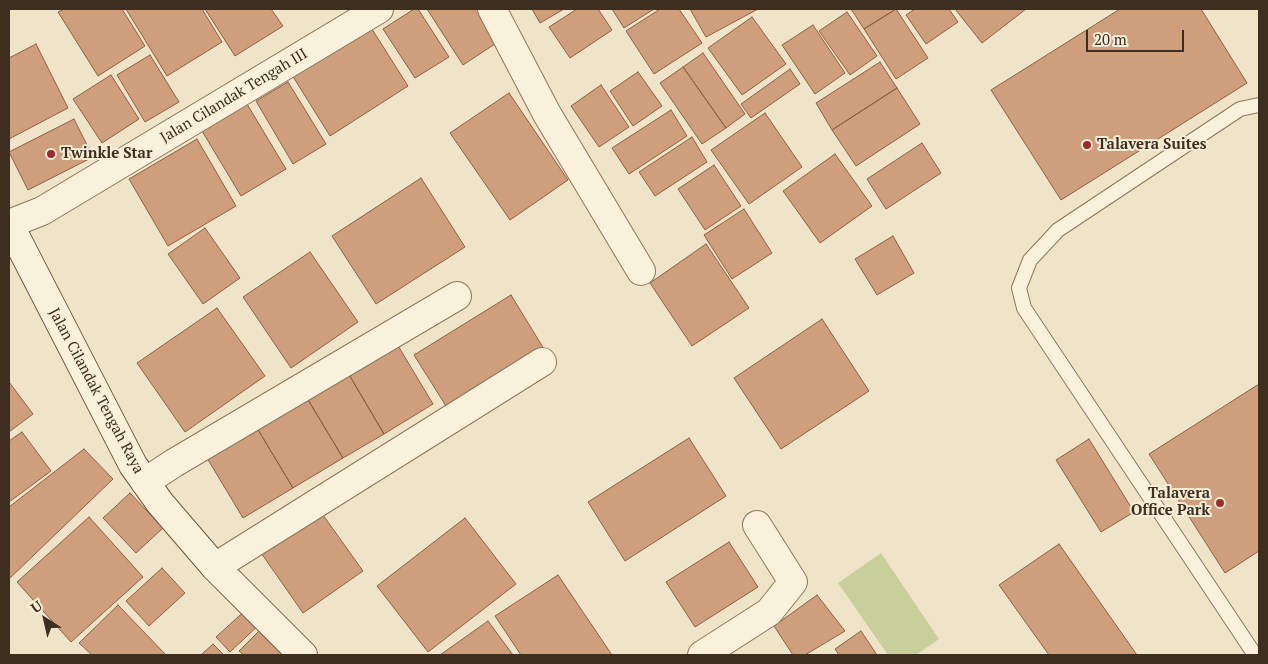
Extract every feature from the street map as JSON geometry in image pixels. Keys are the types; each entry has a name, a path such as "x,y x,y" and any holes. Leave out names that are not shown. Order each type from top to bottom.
{"street":[{"name":"Jalan Cilandak Tengah III","path":"9,224 42,211 379,9"},
{"path":"492,9 547,114 641,271"},
{"name":"Jalan Cilandak Tengah Raya","path":"9,224 133,465 160,503 215,567 303,655"},
{"path":"145,482 457,296"},
{"path":"215,567 542,362"},
{"path":"702,655 769,612 793,582 757,525"}],"lane":[{"path":"1255,655 1024,308 1019,288 1030,260 1058,230 1240,109 1259,105"}],"green space":[{"path":"881,553 939,639 916,655 888,655 838,583"}],"building":[{"path":"64,9 122,9 145,46 98,76 58,12"},
{"path":"126,9 202,9 222,42 167,76"},
{"path":"205,9 271,9 283,26 235,56"},
{"path":"414,9 418,9 449,57 415,78 383,29"},
{"path":"427,9 485,9 504,38 463,65"},
{"path":"532,9 564,9 540,23"},
{"path":"577,9 598,9 612,30 570,58 549,27"},
{"path":"612,9 654,9 624,28"},
{"path":"660,9 679,9 702,43 654,74 626,31"},
{"path":"690,9 758,9 706,37"},
{"path":"851,9 896,9 864,29"},
{"path":"896,9 928,58 896,79 864,29"},
{"path":"915,9 949,9 958,22 926,44 906,15"},
{"path":"955,9 1026,9 982,43"},
{"name":"Talavera Suites","path":"1120,9 1201,9 1247,83 1061,200 991,90"},
{"path":"847,12 877,56 850,75 819,31"},
{"path":"752,17 786,64 742,95 708,48"},
{"path":"813,25 845,73 815,94 782,45"},
{"path":"370,26 408,86 330,136 292,75"},
{"path":"36,44 68,108 9,139 9,58"},
{"path":"703,53 745,114 726,128 683,67"},
{"path":"150,55 179,102 145,122 117,75"},
{"path":"880,62 897,88 832,130 816,103"},
{"path":"683,67 726,128 702,144 660,83"},
{"path":"790,69 800,84 751,118 741,104"},
{"path":"638,72 662,106 633,126 610,91"},
{"path":"111,75 139,119 102,143 73,99"},
{"path":"288,82 326,144 293,164 256,101"},
{"path":"601,85 629,127 599,147 571,106"},
{"path":"897,88 920,124 856,166 832,130"},
{"path":"509,93 568,180 510,220 450,133"},
{"path":"247,104 286,169 241,196 202,131"},
{"path":"671,110 687,136 629,174 612,148"},
{"path":"765,113 802,167 749,204 711,150"},
{"name":"Twinkle Star","path":"74,119 93,157 28,190 9,152"},
{"path":"692,137 707,162 655,196 639,172"},
{"path":"197,139 236,206 168,246 129,179"},
{"path":"922,143 941,173 886,209 867,179"},
{"path":"835,154 872,206 820,243 783,191"},
{"path":"714,165 741,206 705,230 678,189"},
{"path":"421,178 465,247 376,304 332,236"},
{"path":"744,209 772,253 732,279 704,235"},
{"path":"205,228 240,278 203,304 168,254"},
{"path":"893,236 914,273 877,295 855,259"},
{"path":"706,244 749,308 692,346 650,283"},
{"path":"310,252 358,322 291,368 243,297"},
{"path":"511,295 547,354 451,414 414,355"},
{"path":"217,308 265,376 185,432 137,363"},
{"path":"822,319 869,391 781,449 734,378"},
{"path":"397,344 433,404 384,434 348,373"},
{"path":"348,373 384,434 343,458 307,398"},
{"path":"9,382 33,414 9,432"},
{"name":"Talavera Office Park","path":"1259,384 1259,551 1225,573 1149,454"},
{"path":"307,398 343,458 293,488 257,428"},
{"path":"257,428 293,488 243,518 207,458"},
{"path":"22,432 51,471 9,502 9,441"},
{"path":"689,438 726,496 625,561 588,502"},
{"path":"1089,439 1134,512 1101,532 1056,460"},
{"path":"84,449 113,479 9,579 9,507"},
{"path":"130,493 163,528 136,553 103,518"},
{"path":"318,508 363,571 303,613 259,550"},
{"path":"89,517 143,577 71,642 17,582"},
{"path":"465,518 516,584 428,652 377,586"},
{"path":"729,542 758,587 695,627 666,582"},
{"path":"1059,544 1137,655 1049,655 999,585"},
{"path":"162,568 185,593 149,626 126,601"},
{"path":"558,575 612,655 521,655 495,616"},
{"path":"817,595 845,631 805,655 793,655 774,626"},
{"path":"118,605 166,655 92,655 79,643"},
{"path":"249,607 262,622 230,652 216,637"},
{"path":"488,621 513,655 440,655"},
{"path":"266,624 297,655 244,655 239,651"},
{"path":"861,631 877,655 839,655 835,649"},
{"path":"213,644 224,655 201,655"}],"place":[{"name":"Talavera Suites","path":"1087,145"},
{"name":"Twinkle Star","path":"51,154"},
{"name":"Talavera Office Park","path":"1220,503"}]}
